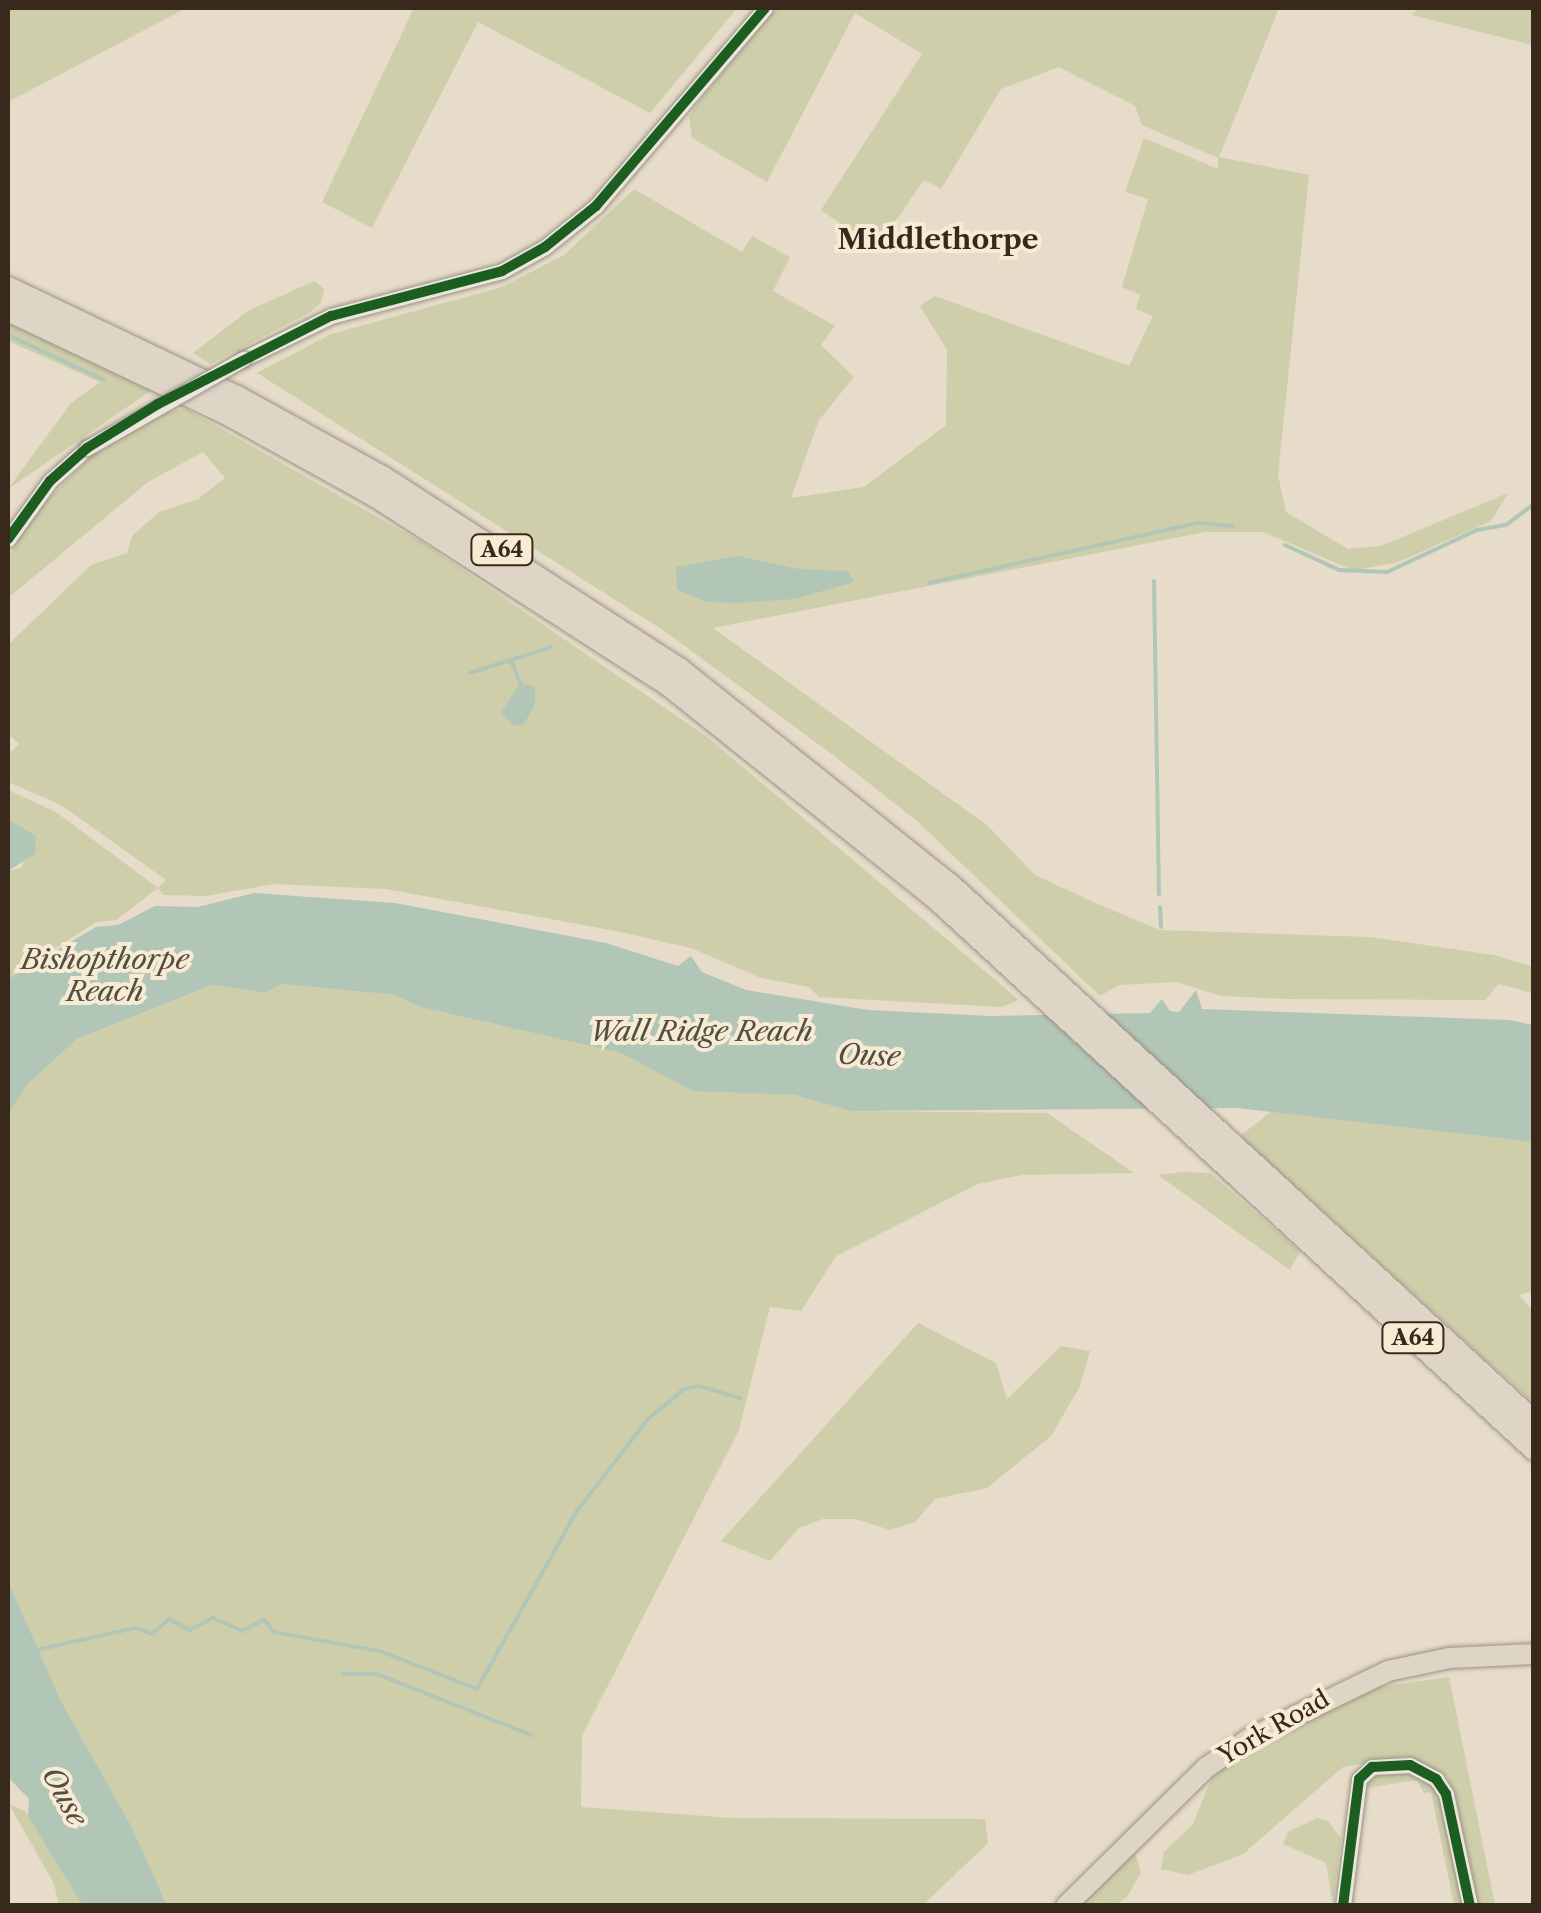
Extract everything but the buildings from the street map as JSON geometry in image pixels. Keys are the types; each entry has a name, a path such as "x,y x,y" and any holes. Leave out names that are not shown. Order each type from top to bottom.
{"highway":[{"name":"A64","path":"8,288 237,397 523,562 679,668 944,892 1298,1218 1534,1422"},
{"name":"A64","path":"8,310 226,413 514,581 669,685 944,892"},
{"name":"A64","path":"1298,1218 1534,1450"}],"main road":[{"name":"York Road","path":"1066,1906 1207,1767 1250,1738 1388,1671 1449,1658 1534,1654"}],"street":[{"path":"8,540 50,481 87,448 244,359 331,316 502,271 546,247 596,206 765,8"},
{"path":"1342,1906 1360,1778 1372,1767 1410,1765 1436,1778 1446,1794 1470,1906"}],"green space":[{"path":"8,8 186,8 8,102"},
{"path":"414,8 737,8 650,113 478,22 372,228 322,202"},
{"path":"775,8 1279,8 1219,157 1309,175 1278,475 1286,512 1348,549 1381,546 1508,493 1491,521 1396,563 1353,570 1263,532 1205,532 713,628 988,826 1035,875 1100,905 1160,930 1370,937 1494,955 1533,967 1533,993 1498,984 1486,1000 1286,999 1221,996 1177,982 1119,985 1100,996 917,821 833,755 663,630 257,373 331,334 502,287 564,255 634,189 742,252 752,236 790,257 773,291 835,326 821,345 854,377 819,420 791,498 864,487 946,425 947,350 920,306 935,296 1129,366 1153,316 1136,309 1140,295 1122,287 1148,199 1125,192 1144,138 1218,169 1218,158 1142,125 1135,106 1059,67 1001,89 941,189 924,180 876,249 821,210 922,54 855,13 767,182 692,138 689,117 697,104"},
{"path":"1418,8 1531,8 1533,45 1412,15"},
{"path":"314,281 324,289 321,303 309,313 210,364 193,353 248,311"},
{"path":"8,319 152,390 8,489 71,403 100,382 8,341"},
{"path":"186,409 425,544 706,736 1019,1000 1001,1007 819,997 809,987 761,978 691,948 386,889 274,884 205,896 163,895 158,888 166,880 61,805 8,782 8,755 19,744 8,734 8,645 91,565 127,553 132,536 159,512 198,499 225,478 203,452 148,482 8,598 8,558 24,523 92,456 166,411"},
{"path":"8,790 56,812 158,888 116,920 96,922 8,979 8,871 21,868 36,836 8,819"},
{"path":"281,984 395,995 420,1007 621,1053 693,1090 795,1095 850,1111 1047,1113 1134,1173 1022,1175 978,1184 836,1256 801,1311 770,1307 739,1430 582,1736 581,1807 732,1818 985,1819 988,1843 923,1905 167,1905 132,1827 62,1703 8,1581 8,1114 29,1083 77,1039 212,985 266,993"},
{"path":"1272,1111 1533,1142 1533,1291 1519,1295 1533,1311 1533,1403 1240,1136"},
{"path":"1210,1173 1300,1251 1290,1270 1158,1175"},
{"path":"918,1323 996,1363 1007,1399 1061,1346 1090,1351 1079,1388 1051,1436 987,1488 935,1499 915,1522 890,1530 856,1519 823,1519 799,1528 770,1561 721,1541"},
{"path":"1449,1677 1495,1905 1476,1905 1448,1777 1406,1756 1343,1767 1243,1854 1188,1875 1161,1869 1164,1852 1193,1824 1211,1779 1232,1761 1329,1705 1379,1687"},
{"path":"1404,1772 1427,1779 1443,1803 1463,1905 1454,1905 1431,1792 1424,1793 1417,1780 1359,1789 1377,1774"},
{"path":"9,1804 26,1812 82,1905 59,1905 54,1884"},
{"path":"1317,1818 1328,1821 1341,1838 1333,1905 1326,1863 1283,1844 1288,1832"},
{"path":"1135,1853 1141,1873 1127,1897 1116,1905 1078,1906"}],"water":[{"path":"738,556 798,569 848,571 854,582 795,599 737,603 707,602 677,590 676,567"},
{"path":"520,684 535,686 535,704 524,724 514,726 501,712"},
{"path":"8,819 36,836 35,854 8,871"},
{"name":"Wall Ridge Reach","path":"254,893 395,903 606,943 678,966 691,956 702,972 746,990 868,1010 990,1016 1150,1013 1162,999 1170,1011 1179,1012 1196,990 1202,1009 1509,1020 1533,1025 1533,1142 1237,1108 850,1111 795,1095 693,1091 621,1053 420,1007 395,995 281,984 266,993 212,985 77,1039 29,1083 8,1114 8,979 96,927 118,925 155,906 198,907"},
{"name":"Ouse","path":"8,1581 62,1703 132,1827 167,1905 82,1905 28,1816 29,1799 8,1777"}],"waterway":[{"path":"8,335 104,380"},
{"path":"1285,545 1339,570 1387,572 1477,530 1506,525 1534,504"},
{"path":"929,583 1198,523 1233,526"},
{"path":"1154,581 1159,894"},
{"path":"470,673 551,647"},
{"path":"511,660 520,684"},
{"path":"1160,907 1161,927"},
{"path":"36,1650 135,1628 152,1634 169,1619 190,1630 213,1618 242,1631 264,1620 274,1632 380,1651 477,1689 577,1511 647,1420 684,1389 699,1386 740,1398"},
{"path":"343,1674 377,1674 531,1735"}],"cycle path":[{"path":"8,539 50,481 87,448 158,404 331,316 502,271 545,247 596,206 765,8"},
{"path":"1343,1906 1359,1779 1372,1767 1410,1765 1436,1779 1446,1794 1470,1906"}],"district":[{"name":"Middlethorpe","path":"938,239"}],"water label":[{"name":"Bishopthorpe Reach","path":"105,975"}]}
